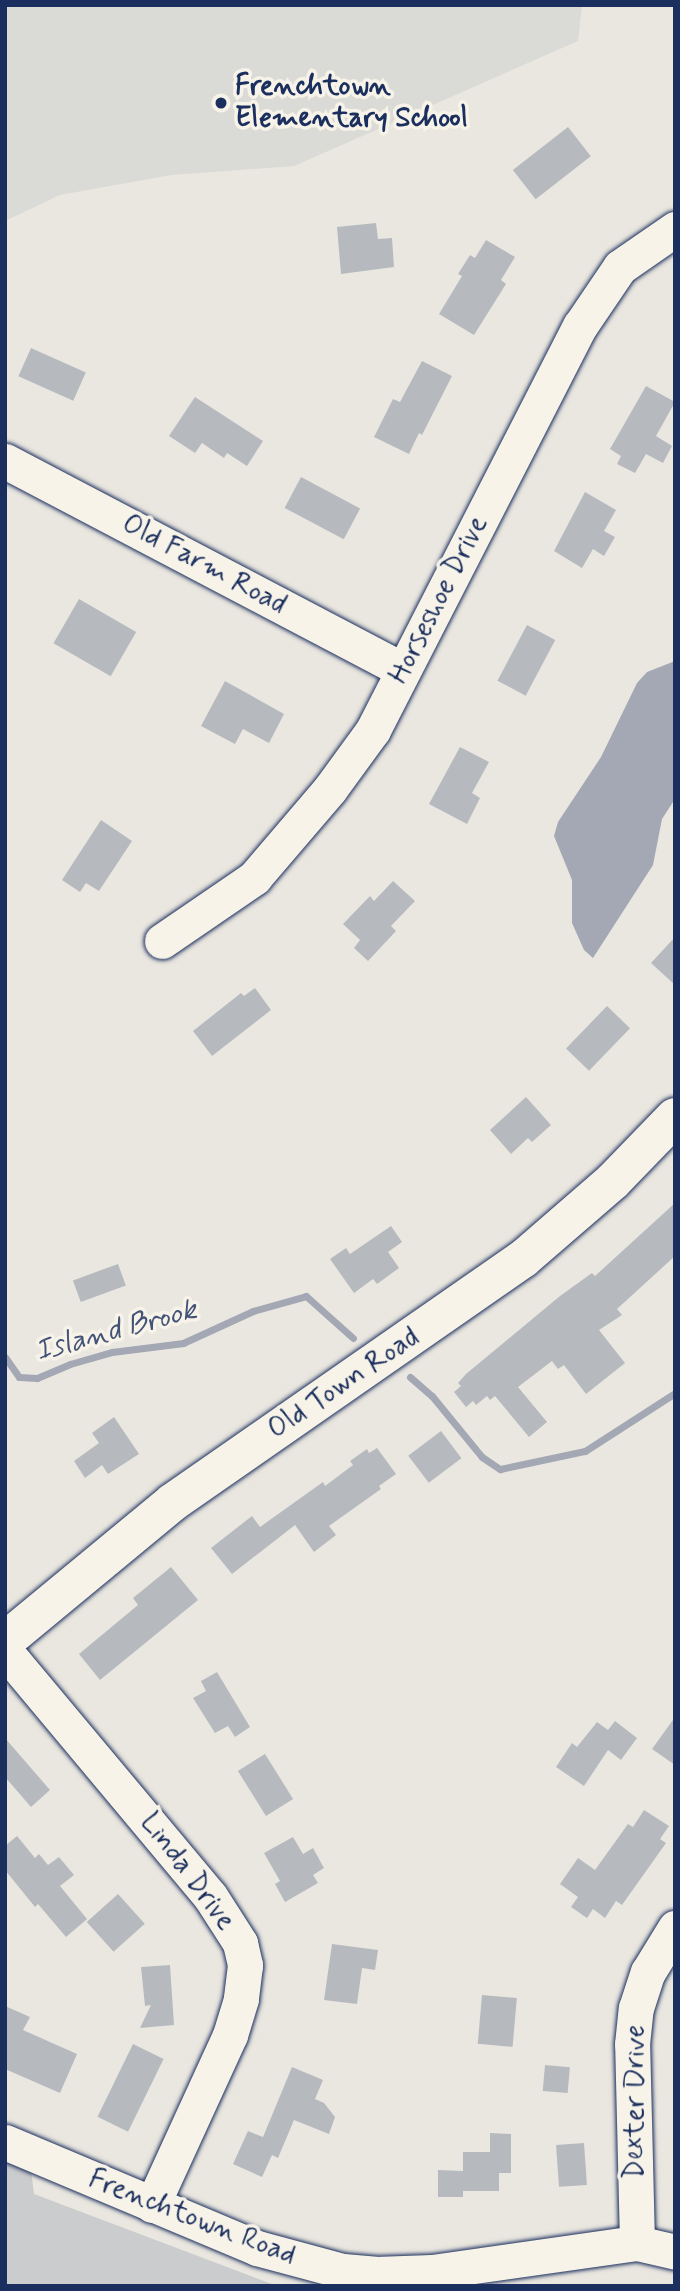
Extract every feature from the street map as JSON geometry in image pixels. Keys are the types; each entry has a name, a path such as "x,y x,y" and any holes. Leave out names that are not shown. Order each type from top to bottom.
{"main road":[{"name":"Old Town Road","path":"5,1642 184,1494 523,1259 613,1181 675,1117"}],"street":[{"name":"Horseshoe Drive","path":"162,941 254,878 330,789 373,730 580,326 620,267 675,229"},
{"name":"Old Farm Road","path":"5,461 402,669"},
{"name":"Linda Drive","path":"5,1651 210,1896 240,1943 245,1965 241,1999 230,2035 152,2205"},
{"name":"Dexter Drive","path":"637,2243 632,2044 636,2008 648,1972 675,1928"},
{"name":"Frenchtown Road","path":"5,2142 257,2248 298,2261 375,2274 432,2272 637,2243 675,2252"}],"shaded area":[{"name":"Frenchtown Elementary School","path":"5,5 582,5 578,41 294,166 171,175 60,195 5,221"},
{"path":"675,661 675,799 662,819 653,865 593,958 584,950 572,923 572,880 554,836 558,822 601,757 637,683 647,672"},
{"path":"5,2152 30,2162 34,2194 277,2286 5,2286"}],"building":[{"path":"568,127 591,156 536,199 513,170"},
{"path":"376,223 378,239 392,238 394,267 341,274 337,227"},
{"path":"486,240 515,257 501,280 506,284 474,335 439,314 462,276 458,274 470,255 475,258"},
{"path":"31,348 86,372 73,401 18,376"},
{"path":"422,361 452,376 422,435 419,433 409,454 374,437 393,399 400,402"},
{"path":"646,386 675,402 656,436 672,446 663,463 646,454 635,473 617,464 621,456 610,449"},
{"path":"195,397 263,441 247,466 227,453 224,458 202,443 195,453 169,436"},
{"path":"301,477 360,508 344,539 285,508"},
{"path":"585,492 616,510 604,531 615,537 604,556 593,549 582,568 554,551"},
{"path":"79,599 136,632 111,676 54,643"},
{"path":"527,625 555,640 526,696 497,681"},
{"path":"225,681 284,714 269,743 243,729 235,744 201,726"},
{"path":"460,747 489,762 472,793 480,798 467,824 429,804"},
{"path":"101,820 132,841 99,891 86,883 80,892 62,880"},
{"path":"393,881 415,901 391,926 396,931 368,961 354,948 360,940 343,924 370,896 374,901"},
{"path":"675,937 675,985 651,963"},
{"path":"255,988 271,1010 212,1056 193,1031 241,993 244,996"},
{"path":"607,1006 630,1028 589,1071 566,1048"},
{"path":"526,1097 551,1125 532,1142 528,1138 511,1154 490,1130"},
{"path":"675,1203 675,1256 617,1309 622,1315 599,1330 625,1363 586,1394 564,1365 558,1369 552,1361 518,1387 547,1422 529,1437 495,1396 490,1400 487,1396 476,1405 473,1401 466,1407 454,1392 461,1386 458,1383 466,1374 560,1296 592,1273 595,1276"},
{"path":"391,1226 402,1242 388,1252 399,1268 377,1284 373,1279 354,1293 330,1259 346,1248 350,1254"},
{"path":"118,1264 126,1286 81,1302 73,1280"},
{"path":"114,1417 139,1454 108,1474 102,1465 85,1478 74,1461 99,1443 92,1433"},
{"path":"441,1431 461,1458 429,1483 408,1456"},
{"path":"377,1448 396,1474 379,1486 381,1489 329,1526 336,1535 314,1552 295,1525 232,1574 211,1548 252,1516 260,1527 323,1482 325,1486 353,1465 350,1461 367,1449 369,1453"},
{"path":"171,1567 198,1600 100,1680 79,1654 138,1605 133,1598"},
{"path":"217,1672 250,1727 235,1737 228,1726 215,1733 193,1698 206,1691 201,1681"},
{"path":"675,1717 675,1765 652,1749"},
{"path":"615,1721 637,1738 621,1760 608,1750 584,1786 556,1767 572,1743 577,1747 597,1722 608,1730"},
{"path":"5,1738 50,1790 31,1807 5,1777"},
{"path":"265,1754 293,1799 266,1816 238,1771"},
{"path":"644,1810 669,1826 660,1839 666,1843 622,1905 616,1901 605,1918 593,1909 587,1918 571,1907 578,1897 560,1884 578,1858 595,1870 628,1824 633,1827"},
{"path":"17,1836 35,1858 39,1854 48,1865 59,1857 74,1875 60,1886 87,1919 66,1937 38,1904 35,1907 5,1870 5,1846"},
{"path":"293,1837 303,1854 313,1848 324,1868 313,1875 318,1883 285,1902 275,1884 280,1881 264,1853"},
{"path":"118,1894 145,1924 114,1952 87,1922"},
{"path":"332,1944 378,1950 375,1970 362,1968 357,2004 324,2000"},
{"path":"170,1965 174,2025 140,2028 151,2005 145,2006 141,1967"},
{"path":"482,1995 517,1998 513,2047 478,2044"},
{"path":"5,2006 30,2017 23,2030 77,2054 60,2093 5,2069"},
{"path":"133,2044 164,2059 128,2132 97,2117"},
{"path":"545,2065 570,2067 568,2093 543,2091"},
{"path":"292,2067 323,2080 315,2099 324,2103 335,2117 329,2134 294,2120 278,2158 272,2155 262,2177 233,2164 248,2131 263,2137"},
{"path":"490,2133 511,2134 511,2173 499,2173 499,2191 463,2191 463,2197 438,2197 438,2170 463,2171 463,2152 490,2152"},
{"path":"584,2143 587,2185 559,2187 556,2145"}],"waterway":[{"name":"Island Brook","path":"5,1357 19,1377 37,1378 70,1364 112,1352 183,1343 253,1311 306,1296 353,1338"},
{"name":"Island Brook","path":"410,1377 432,1396 482,1457 500,1469 585,1451 675,1393"}],"place":[{"name":"Frenchtown Elementary School","path":"221,103"}]}
